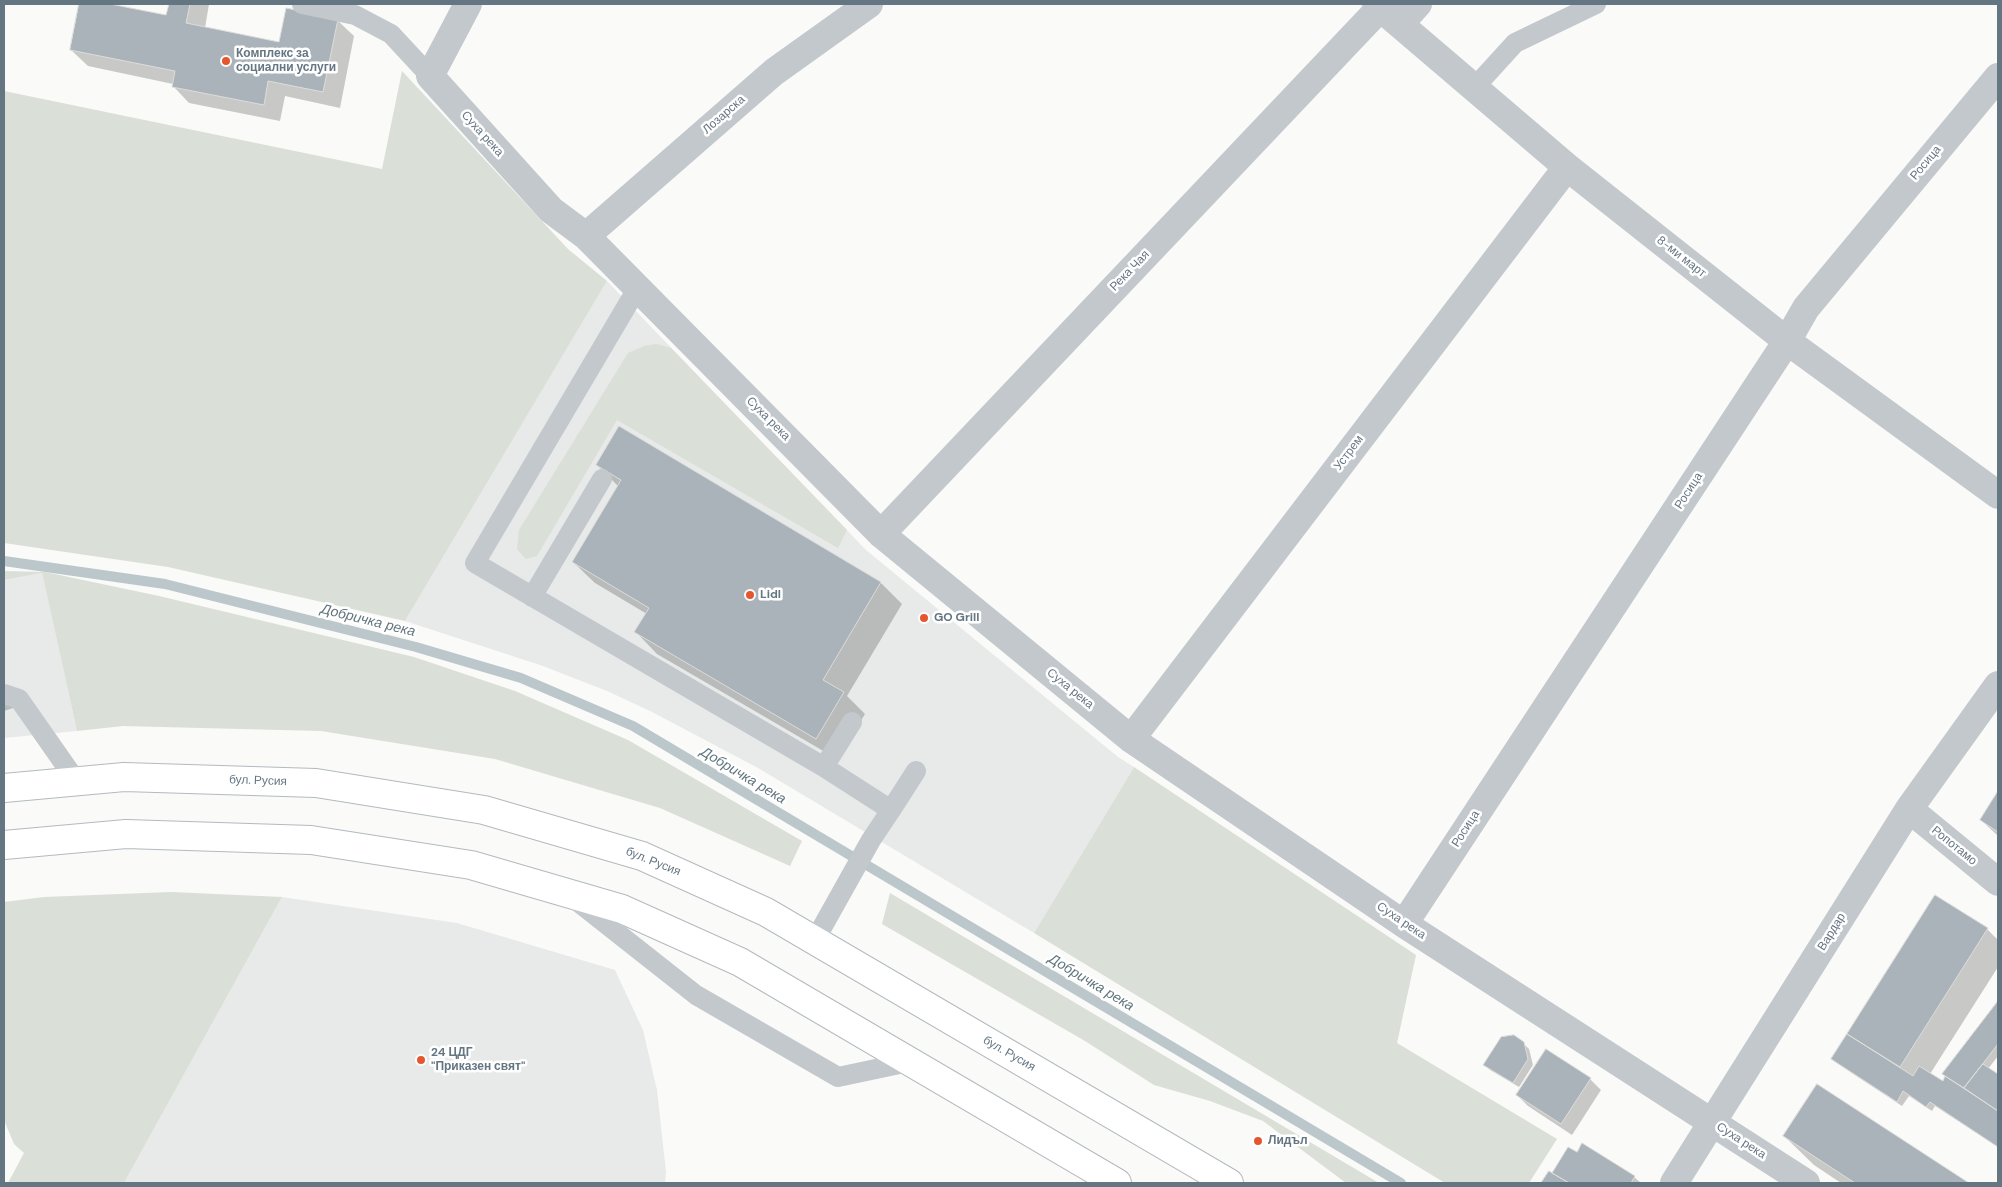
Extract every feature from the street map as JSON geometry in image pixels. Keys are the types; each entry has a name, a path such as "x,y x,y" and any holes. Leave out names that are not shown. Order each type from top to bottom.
{"main road":[{"name":"бул. Русия","path":"4,788 124,777 316,783 484,810 642,856 766,912 1229,1183"},
{"path":"4,845 126,834 311,840 471,865 622,909 740,962 1117,1183"}],"street":[{"path":"430,76 468,4"},
{"name":"Лозарска","path":"586,236 774,72 869,4"},
{"name":"Река Чая","path":"881,534 1385,12 1418,4"},
{"name":"8-ми март","path":"1385,12 1566,167 1787,341 1998,495"},
{"name":"Суха река","path":"430,76 551,210 586,236 638,287 881,534 1131,739 1404,924 1806,1183"},
{"name":"Росица","path":"1404,924 1787,341 1806,308 1998,76"},
{"name":"Устрем","path":"1131,739 1566,167"},
{"name":"Вардар","path":"1674,1183 1909,809 1998,685"},
{"name":"Ропотамо","path":"1909,809 1998,882"}],"lane":[{"path":"302,4 355,15 391,34 430,76"},
{"path":"1474,88 1515,43 1596,4"},
{"path":"638,287 475,563 824,767 891,810"},
{"path":"532,597 602,479"},
{"path":"4,694 19,699 77,782"},
{"path":"824,767 852,722"},
{"path":"815,940 872,840 916,771"},
{"path":"566,893 696,995 838,1076 909,1062"}],"shaded area":[{"path":"402,71 568,249 607,281 405,621 168,567 4,543 4,91 382,169"},
{"path":"607,281 866,550 1118,757 1134,767 1034,933 758,768 652,712 607,691 543,666 405,621"},
{"path":"656,344 671,348 847,530 838,548 617,420 537,556 526,559 517,549 519,530 628,353 644,346"},
{"path":"4,571 45,572 159,596 414,657 515,691 628,740 802,841 790,866 660,808 495,759 321,731 123,726 77,731 42,573 4,580"},
{"path":"42,573 77,731 4,738 4,580"},
{"path":"1134,767 1416,955 1397,1043 1557,1139 1529,1183 1445,1183 1034,933"},
{"path":"171,892 282,897 124,1183 8,1183 24,1153 14,1144 4,1120 4,902 44,897"},
{"path":"890,893 1379,1183 1346,1183 1263,1121 1210,1101 1154,1085 1085,1041 882,924"},
{"name":"24 ЦДГ \"Приказен свят\"","path":"282,897 457,923 615,970 643,1030 657,1090 666,1172 665,1183 124,1183"}],"building":[{"name":"Комплекс за социални услуги","path":"79,4 110,4 166,15 169,4 190,4 186,23 279,42 286,8 338,19 323,92 268,81 264,105 172,87 175,71 70,50"},
{"name":"Lidl","path":"619,426 881,582 823,680 844,692 816,739 634,632 649,608 572,562 621,480 596,465"},
{"path":"1998,791 1998,832 1980,820"},
{"path":"1935,895 1988,928 1900,1067 1847,1034"},
{"path":"1998,1001 1998,1044 1964,1088 1942,1074"},
{"path":"1847,1034 1913,1076 1919,1066 1943,1081 1945,1076 1998,1111 1998,1147 1930,1102 1926,1107 1903,1091 1897,1102 1831,1059"},
{"path":"1514,1035 1524,1042 1528,1059 1513,1083 1483,1065 1501,1037"},
{"path":"1546,1049 1591,1078 1561,1124 1516,1095"},
{"path":"1983,1064 1998,1074 1998,1111 1964,1088"},
{"path":"1817,1084 1969,1183 1855,1183 1783,1136"},
{"path":"1582,1143 1635,1176 1631,1183 1569,1183 1552,1173 1568,1147 1577,1152"},
{"path":"1549,1171 1552,1173 1569,1183 1541,1183"}],"waterway":[{"name":"Добричка река","path":"4,561 165,584 416,647 521,678 633,726 1401,1183"}],"place":[{"name":"Комплекс за социални услуги","path":"226,61"},
{"name":"Lidl","path":"750,595"},
{"name":"GO Grill","path":"924,618"},
{"name":"24 ЦДГ \"Приказен свят\"","path":"421,1060"},
{"name":"Лидъл","path":"1258,1141"}]}
